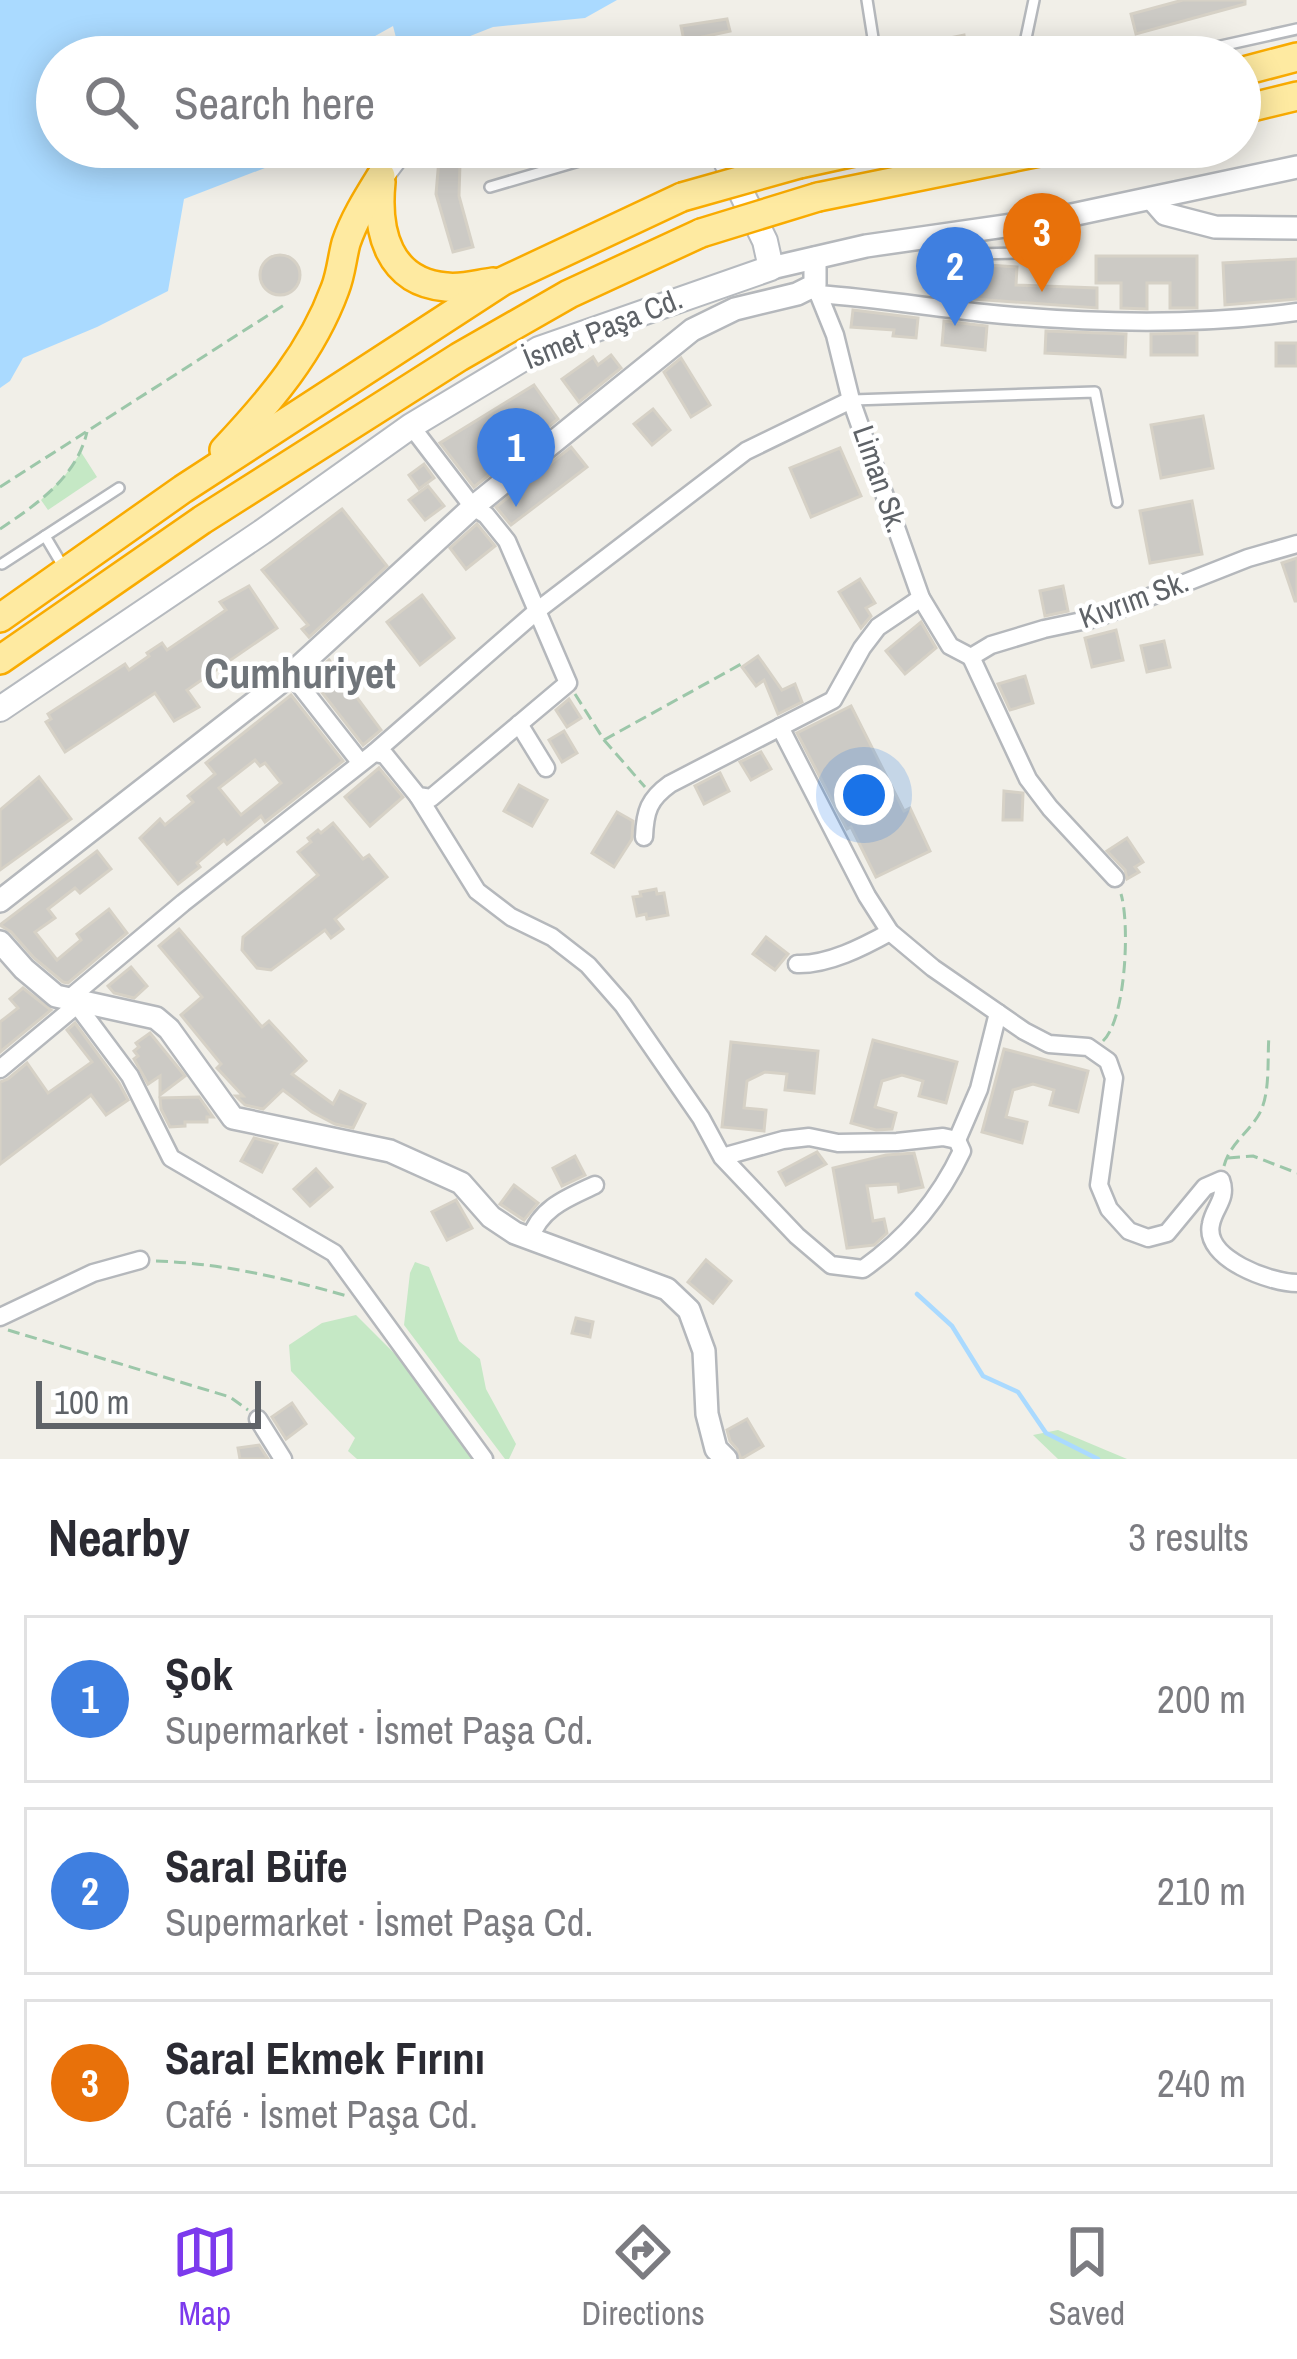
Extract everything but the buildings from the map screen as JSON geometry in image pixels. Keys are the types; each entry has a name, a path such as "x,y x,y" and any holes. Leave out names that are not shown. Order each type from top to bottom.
{"highway":[{"path":"1261,66 1297,57"},
{"path":"1261,104 1297,95"},
{"path":"0,618 183,489 503,281 682,197 785,168"},
{"path":"0,660 202,520 459,357 569,294 701,232 818,197 961,168"},
{"path":"381,176 378,212 384,242 399,266 419,281 447,287 503,281"},
{"path":"183,489 266,404 302,356 336,286 347,239 381,176"}],"main road":[{"path":"381,176 387,168"},
{"path":"729,168 765,242 771,268"},
{"name":"İsmet Paşa Cd.","path":"0,709 411,427 539,349 771,268"}],"street":[{"name":"İsmet Paşa Cd.","path":"771,268 866,246 1152,200 1297,167"},
{"path":"1152,200 1165,214 1215,226 1297,228"},
{"path":"815,258 816,290"},
{"path":"0,901 291,674 473,506 692,330 735,309 816,290 984,313 1089,321 1297,312"},
{"name":"Liman Sk.","path":"816,290 921,598 950,646 971,657 1028,779 1114,878"},
{"path":"0,1069 183,903 367,758 538,610 746,451 851,400"},
{"path":"411,427 507,541 568,682 430,798 418,796"},
{"name":"Kıvrım Sk.","path":"971,657 991,644 1096,618 1247,558 1297,544"},
{"path":"644,837 652,797 833,700 878,627 921,598"},
{"path":"291,674 367,758"},
{"path":"519,724 546,768"},
{"path":"780,727 890,932 933,968 1049,1044 1088,1047 1108,1061 1114,1078 1099,1185 1108,1209 1129,1231 1148,1238 1167,1233 1204,1187 1221,1180 1224,1188 1210,1225 1211,1239 1247,1272 1297,1282"},
{"path":"367,758 385,755 418,796 478,891 588,965 622,1004 701,1118 722,1157 797,1236 832,1265 863,1269 893,1248 927,1210 962,1151 957,1140 979,1089 998,1013"},
{"path":"797,964 813,964 890,932"},
{"path":"0,942 56,996 156,1018 170,1029 233,1118 390,1151 461,1183 491,1216 515,1233 667,1289 689,1310 704,1351 707,1414 716,1449 726,1459"},
{"path":"74,1001 130,1076 171,1158 334,1253 484,1459"},
{"path":"722,1157 809,1137 838,1142 957,1140"},
{"path":"530,1239 546,1211 595,1185"},
{"path":"0,1317 92,1273 140,1260"},
{"path":"258,1418 284,1459"}],"lane":[{"path":"867,0 873,36"},
{"path":"1026,36 1034,0"},
{"path":"1261,37 1297,29"},
{"path":"490,187 555,168"},
{"path":"932,236 934,255 1054,252 1053,219"},
{"path":"851,400 1095,392 1117,502"},
{"path":"2,564 119,488"},
{"path":"45,536 67,573"}],"path":[{"path":"0,487 284,304"},
{"path":"0,529 40,502 66,475 82,450 87,430"},
{"path":"604,740 742,663"},
{"path":"568,682 604,740 652,797"},
{"path":"1094,1051 1111,1034 1121,1006 1126,932 1124,902 1114,878"},
{"path":"1221,1180 1228,1151 1259,1115 1264,1100 1269,1036"},
{"path":"1226,1158 1253,1156 1297,1174"},
{"path":"140,1260 196,1262 371,1303"},
{"path":"0,1329 230,1397 258,1418"}],"green space":[{"path":"81,452 97,477 48,510 41,500"},
{"path":"415,1262 429,1267 459,1341 480,1359 486,1389 516,1444 509,1459 404,1325"},
{"path":"356,1315 399,1358 475,1459 357,1459 348,1451 355,1438 291,1371 289,1345 322,1323"},
{"path":"1058,1430 1127,1459 1058,1459 1033,1435"}],"water":[{"path":"0,0 617,0 585,18 493,27 470,36 396,36 393,26 375,36 36,36 36,168 265,168 184,199 168,291 23,358 10,381 0,388"}],"waterway":[{"path":"917,1294 952,1326 983,1376 1018,1392 1046,1433 1098,1459"}],"place":[{"name":"Saral Ekmek Fırını","path":"1042,292"},
{"name":"Saral Büfe","path":"955,326"},
{"name":"Şok","path":"516,507"}],"district":[{"name":"Cumhuriyet","path":"300,673"}]}
